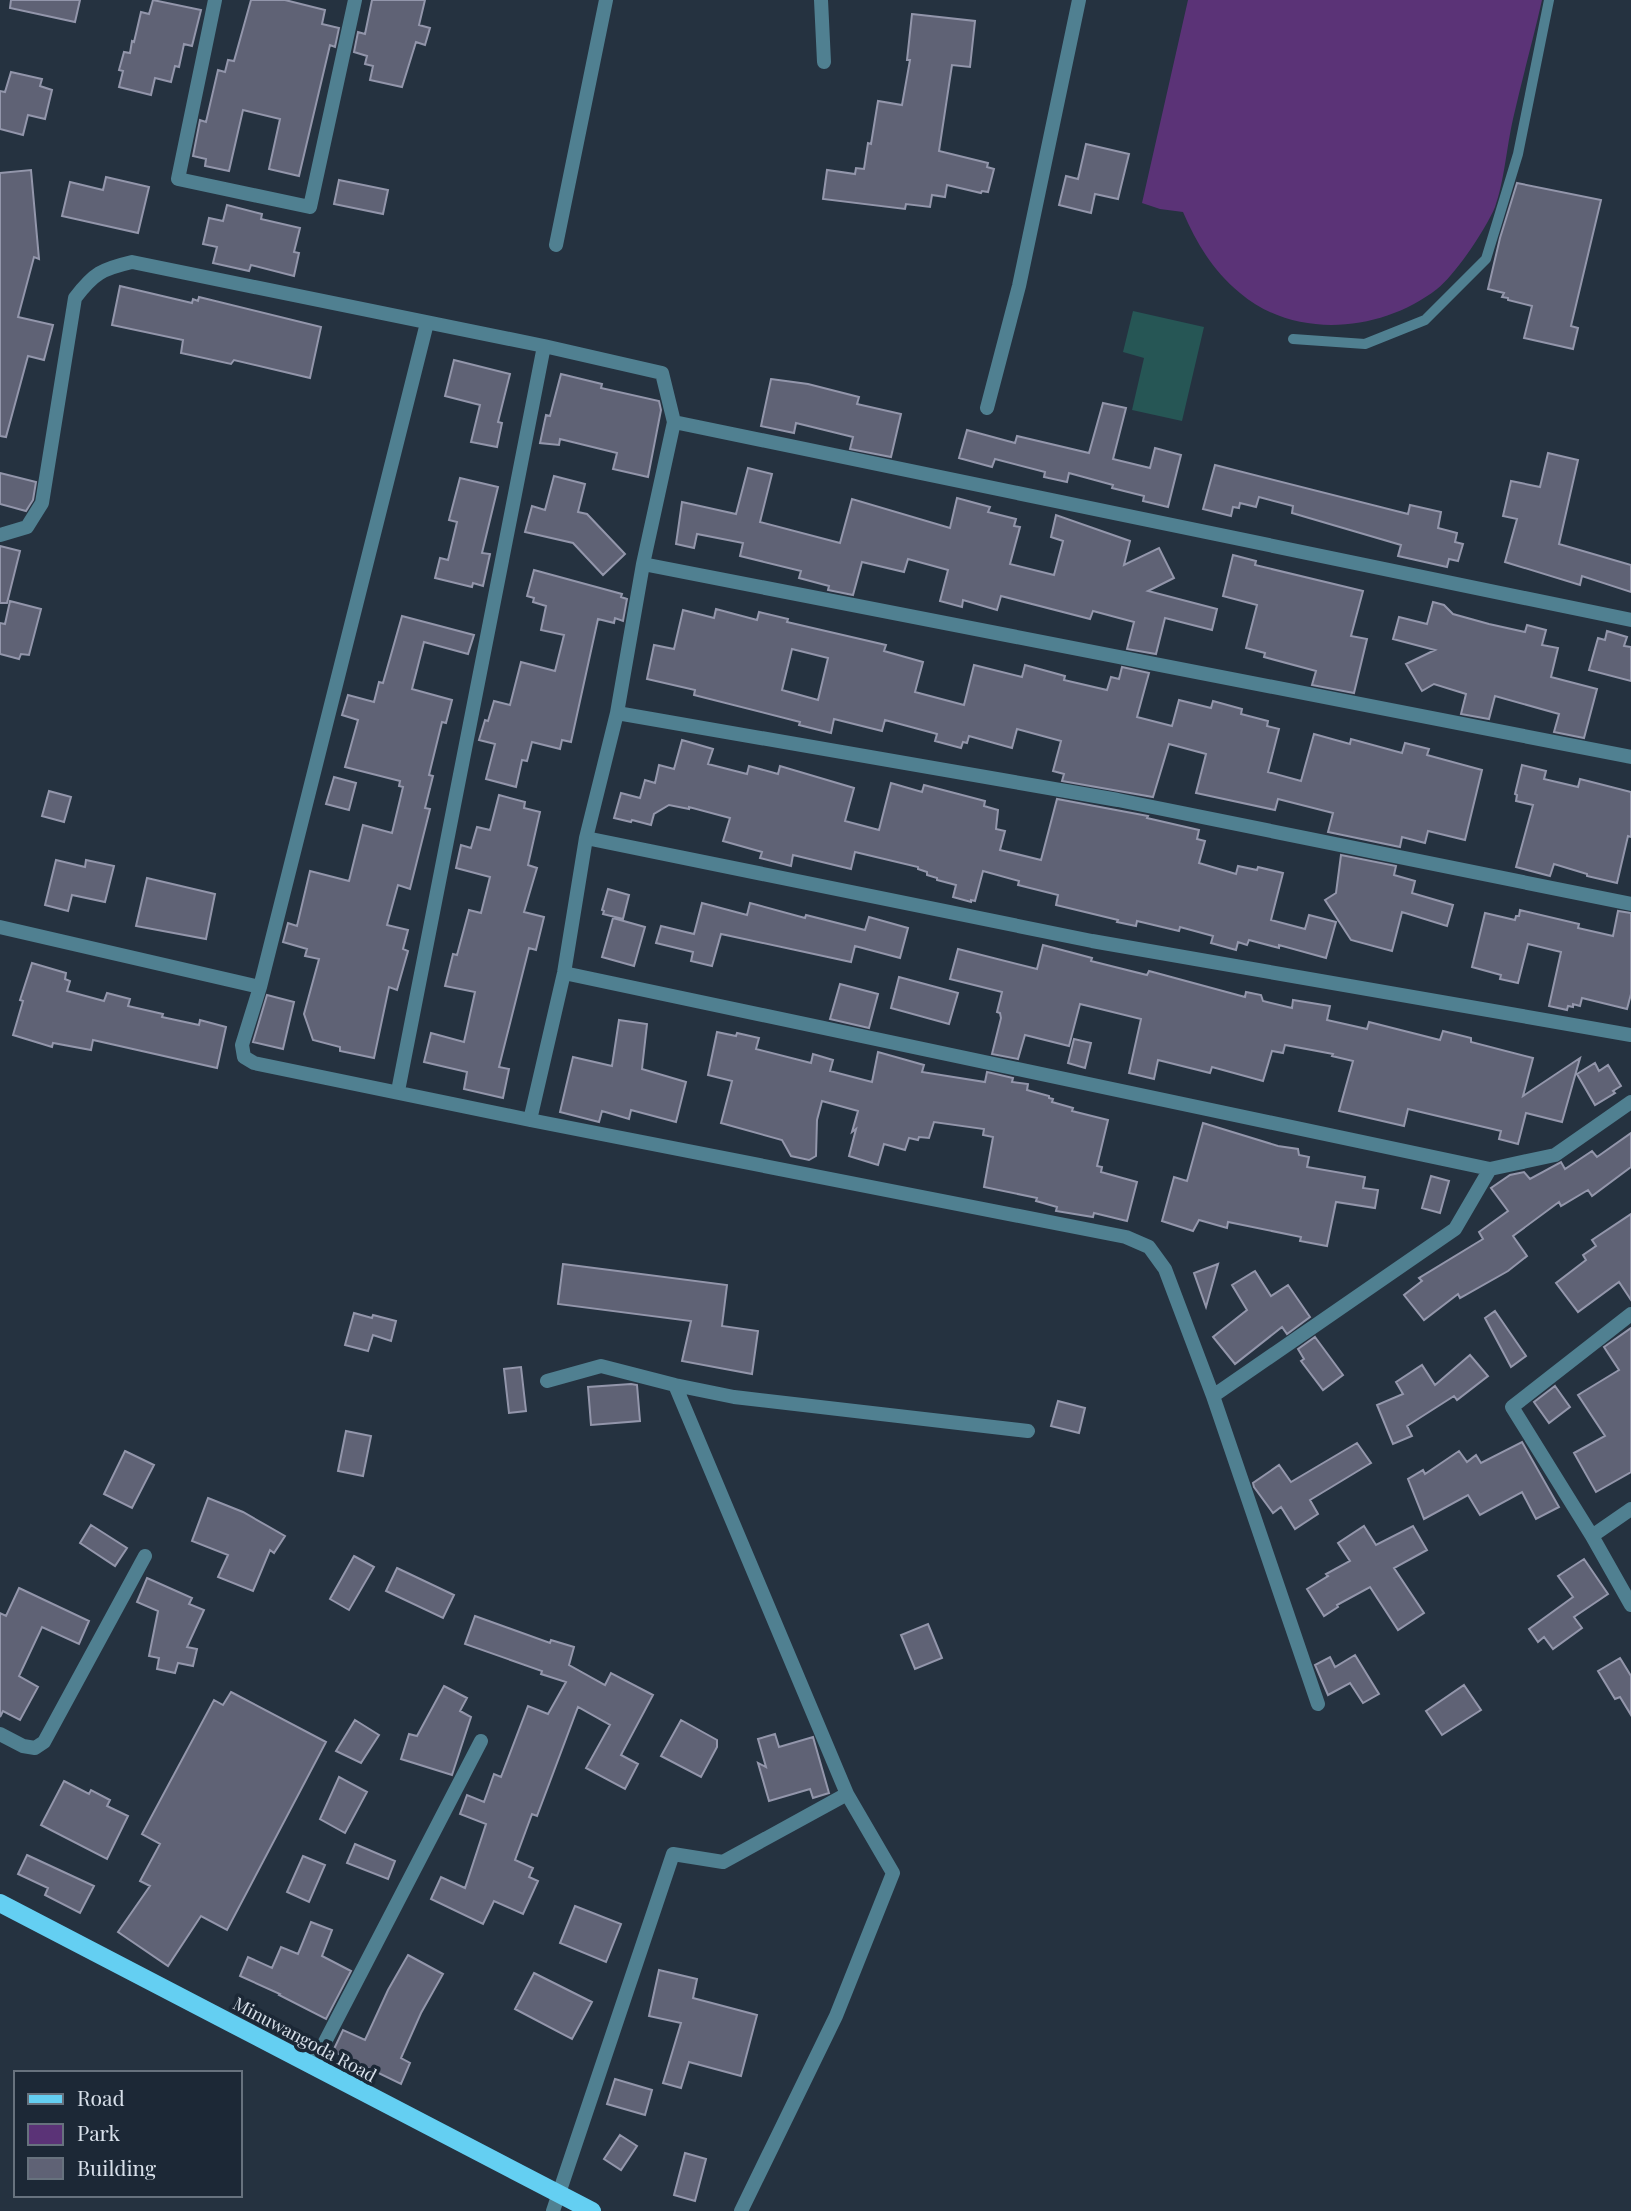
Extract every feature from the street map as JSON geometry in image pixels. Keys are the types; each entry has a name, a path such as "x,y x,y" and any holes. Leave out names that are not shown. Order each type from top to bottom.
{"main road":[{"name":"Minuwangoda Road","path":"0,1903 312,2067 555,2203 592,2211"}],"street":[{"path":"215,0 178,179 310,207 355,0"},
{"path":"556,245 606,0"},
{"path":"821,0 824,62"},
{"path":"988,408 1020,286 1079,0"},
{"path":"0,535 27,527 41,503 75,298 90,278 112,267 132,262 544,346 662,373 674,422 643,564 617,713 586,838 564,972 530,1120"},
{"path":"427,323 260,987 242,1045 244,1058 254,1063 530,1120 1126,1237 1149,1247 1165,1269 1213,1396 1318,1704"},
{"path":"398,1091 544,346"},
{"path":"674,422 1631,620"},
{"path":"643,564 1631,757"},
{"path":"617,713 1118,800 1631,904"},
{"path":"586,838 1092,941 1631,1035"},
{"path":"0,928 260,987"},
{"path":"564,972 1490,1169 1555,1155 1631,1102"},
{"path":"1213,1396 1455,1229 1490,1169"},
{"path":"1631,1314 1512,1407 1592,1536 1631,1605"},
{"path":"547,1381 601,1366 734,1397 1028,1431"},
{"path":"675,1385 847,1794 893,1873 836,2016 741,2211"},
{"path":"1592,1536 1631,1509"},
{"path":"0,1734 23,1746 35,1748 44,1742 145,1556"},
{"path":"312,2067 481,1741"},
{"path":"555,2203 673,1854 723,1862 847,1794"}],"lane":[{"path":"1293,340 1365,344 1425,320 1486,259 1518,154 1549,0"}],"green space":[{"path":"1188,0 1542,0 1495,207 1469,251 1437,289 1391,314 1365,322 1312,324 1286,318 1262,308 1222,276 1200,246 1183,212 1142,203"}],"shaded area":[{"path":"1133,311 1204,327 1182,421 1132,410 1144,358 1123,352"}],"building":[{"path":"11,0 80,0 75,22 10,8"},
{"path":"153,0 201,10 192,46 184,44 179,67 175,66 171,82 155,78 151,95 119,87 123,71 119,70 124,52 130,53 141,12 149,14"},
{"path":"251,0 285,0 325,10 322,24 339,28 335,47 330,45 299,176 269,169 280,119 243,110 229,171 205,166 206,159 193,156 200,120 206,122 218,70 225,72 228,60 234,61"},
{"path":"372,0 425,0 419,25 430,28 425,45 416,42 402,87 370,80 373,66 365,64 367,56 354,52 358,32 365,34"},
{"path":"912,14 975,21 970,67 952,65 939,151 988,163 987,167 994,169 988,192 981,193 947,185 945,197 932,195 930,207 906,204 905,209 823,199 827,170 855,174 856,168 864,169 878,101 902,105 910,60 907,60"},
{"path":"11,72 42,79 40,86 52,90 45,119 28,115 23,135 0,129 0,91 5,92"},
{"path":"1086,144 1129,154 1118,199 1095,194 1091,213 1059,205 1066,176 1078,179"},
{"path":"31,170 39,259 34,257 18,317 53,325 44,360 28,356 6,437 0,436 0,173"},
{"path":"106,177 149,187 138,233 62,216 70,182 103,190"},
{"path":"339,180 388,190 383,214 334,204"},
{"path":"1517,183 1601,200 1571,326 1578,328 1573,349 1524,338 1532,306 1508,300 1502,297 1504,293 1488,289"},
{"path":"227,205 262,214 261,219 300,228 294,252 299,253 294,276 251,265 249,271 213,263 217,247 203,244 209,218 223,221"},
{"path":"120,286 192,303 193,299 198,301 199,297 321,327 310,378 234,360 231,364 181,353 183,340 112,325"},
{"path":"454,360 510,374 498,422 502,423 497,447 471,442 480,405 445,396"},
{"path":"561,374 602,384 601,388 659,401 661,410 648,477 613,469 617,453 560,439 559,445 540,443 546,415 550,416"},
{"path":"771,379 808,384 859,397 857,404 901,414 891,457 850,449 853,437 796,423 794,433 761,426"},
{"path":"1103,403 1126,408 1113,459 1150,468 1155,448 1181,455 1168,507 1143,501 1144,496 1112,488 1113,485 1069,473 1067,482 1044,477 1045,472 995,459 992,467 959,458 967,430 1015,443 1017,436 1089,453"},
{"path":"1548,453 1578,460 1559,544 1631,565 1631,592 1582,576 1580,585 1505,562 1517,519 1503,516 1511,481 1540,487"},
{"path":"1215,465 1408,514 1410,505 1441,512 1438,528 1457,533 1455,542 1463,544 1458,561 1449,559 1447,567 1398,556 1401,545 1292,513 1293,506 1259,497 1256,507 1240,503 1239,508 1233,507 1231,516 1203,509"},
{"path":"748,468 772,474 760,522 840,543 852,499 950,528 957,498 990,507 988,512 1016,519 1014,526 1020,527 1010,564 1054,575 1063,541 1051,537 1056,515 1130,541 1124,565 1159,548 1174,578 1148,591 1217,609 1212,630 1165,618 1156,654 1127,649 1134,622 1093,611 1090,619 1001,596 997,610 963,600 962,607 940,601 948,570 908,559 904,572 862,562 853,595 828,590 829,586 799,578 801,571 740,556 743,543 697,534 694,548 676,544 682,502 736,514"},
{"path":"0,473 36,482 33,500 26,511 0,504"},
{"path":"554,476 585,484 578,512 587,514 625,554 603,575 573,543 525,532 532,506 545,510"},
{"path":"460,478 498,487 482,553 490,554 483,586 473,583 472,587 435,578 440,558 448,560 457,522 449,520"},
{"path":"0,546 20,551 7,603 0,603"},
{"path":"1233,555 1256,561 1255,565 1363,591 1351,636 1367,639 1354,693 1312,685 1316,671 1264,657 1265,653 1246,648 1257,605 1223,596"},
{"path":"534,570 622,594 621,597 627,599 623,621 615,618 614,623 598,619 571,742 562,740 560,749 532,742 527,761 522,760 516,787 486,779 495,744 479,740 494,701 510,705 521,662 555,671 564,635 541,630 546,606 533,602 534,598 527,596"},
{"path":"10,601 41,609 29,655 21,654 19,659 0,654 0,623 5,624"},
{"path":"1433,602 1444,605 1453,614 1489,624 1525,632 1527,625 1546,630 1542,645 1558,648 1551,677 1597,689 1584,738 1554,732 1559,714 1495,696 1489,719 1461,714 1466,694 1434,684 1422,691 1406,664 1435,650 1393,639 1399,617 1427,624"},
{"path":"716,609 757,620 759,612 788,619 787,622 886,645 884,651 923,662 915,692 964,705 974,665 1022,677 1025,665 1065,676 1064,680 1107,690 1111,677 1119,679 1122,667 1149,673 1137,717 1172,726 1179,700 1211,708 1213,701 1242,709 1241,714 1268,721 1267,726 1279,729 1268,772 1301,781 1314,734 1350,744 1351,739 1402,753 1405,743 1429,749 1427,755 1482,770 1465,840 1428,831 1425,843 1402,837 1400,847 1328,832 1333,813 1278,799 1275,810 1196,793 1206,754 1169,744 1153,797 1062,781 1064,774 1053,771 1061,741 1017,729 1012,748 969,736 967,743 963,742 961,748 935,741 937,734 885,720 882,731 834,719 831,733 799,725 800,722 694,695 695,690 647,679 654,645 674,649 683,610 714,618","holes":["792,649 828,658 818,700 782,690"]},
{"path":"402,616 474,635 468,654 424,642 412,689 452,700 446,723 442,722 429,775 433,776 425,808 430,809 410,889 398,885 387,925 408,930 403,949 408,951 397,990 389,987 374,1058 340,1051 340,1047 313,1040 304,1014 319,959 305,956 307,949 283,942 288,923 297,926 310,871 349,881 363,825 392,833 403,787 399,786 400,781 345,767 358,720 342,715 348,695 374,702 379,682 383,683"},
{"path":"1607,631 1627,637 1624,646 1631,647 1631,681 1589,670 1598,638 1605,640"},
{"path":"682,740 713,749 708,764 747,774 749,766 778,774 780,766 854,788 845,821 879,830 891,783 922,792 924,785 985,801 984,806 998,810 996,829 1005,831 1000,850 1041,860 1057,799 1148,816 1147,818 1199,830 1197,839 1205,841 1199,863 1236,874 1238,866 1283,873 1271,920 1305,929 1309,915 1336,922 1326,958 1249,940 1247,945 1238,942 1236,950 1211,943 1213,936 1180,927 1179,931 1137,921 1136,926 1117,922 1118,920 1056,905 1058,895 1018,885 1019,881 983,871 975,901 971,902 953,897 956,885 937,880 918,867 855,852 851,869 793,855 791,866 760,858 762,852 723,841 730,818 689,807 669,805 654,814 651,825 614,818 621,793 640,798 645,780 655,783 659,765 674,769"},
{"path":"1522,765 1546,771 1544,779 1578,787 1580,779 1631,792 1631,837 1628,836 1617,883 1554,864 1550,876 1516,867 1533,805 1516,801 1515,794"},
{"path":"334,777 356,783 349,810 326,804"},
{"path":"49,791 71,797 64,822 42,816"},
{"path":"499,795 525,802 524,808 540,812 528,865 537,868 524,912 544,917 536,950 529,948 499,1067 509,1069 503,1098 464,1089 467,1072 424,1062 431,1033 464,1042 475,992 445,986 453,954 457,955 469,910 481,913 490,877 456,868 461,845 471,848 477,827 490,830"},
{"path":"1341,855 1396,866 1394,875 1415,881 1412,893 1453,905 1447,926 1402,912 1392,951 1351,940 1325,900 1336,893"},
{"path":"56,860 85,867 86,860 114,866 105,902 72,895 68,911 45,905"},
{"path":"147,878 215,894 206,939 136,926"},
{"path":"608,889 629,895 623,919 603,914"},
{"path":"702,903 747,915 750,903 865,930 869,917 908,928 900,958 855,946 851,962 721,934 712,966 691,961 693,952 656,943 661,926 694,934"},
{"path":"1520,910 1579,924 1578,928 1613,936 1618,911 1631,913 1631,994 1627,1009 1582,998 1580,1006 1573,1004 1573,1007 1568,1006 1567,1010 1549,1006 1561,952 1528,944 1518,983 1500,979 1501,975 1472,967 1485,913 1515,920"},
{"path":"613,918 645,927 634,966 602,957"},
{"path":"1043,945 1147,975 1149,971 1245,997 1246,992 1261,995 1263,1001 1292,1008 1293,1000 1330,1006 1327,1020 1367,1029 1369,1022 1440,1040 1443,1031 1471,1038 1471,1042 1533,1058 1523,1096 1580,1058 1562,1122 1526,1113 1518,1144 1499,1139 1501,1131 1408,1109 1404,1126 1339,1111 1353,1061 1332,1056 1333,1054 1285,1045 1283,1053 1272,1051 1263,1081 1212,1067 1210,1073 1158,1060 1154,1079 1129,1073 1141,1019 1080,1004 1069,1046 1025,1035 1018,1059 992,1054 1001,1018 997,1012 1002,992 950,979 958,949 1037,969"},
{"path":"32,963 66,973 65,979 70,981 67,991 104,1001 107,993 130,999 128,1006 163,1014 162,1017 199,1025 200,1020 226,1027 217,1068 93,1040 91,1050 53,1043 52,1047 13,1035 23,1001 20,1000"},
{"path":"899,977 958,993 949,1024 891,1008"},
{"path":"840,984 878,994 869,1028 830,1019"},
{"path":"267,995 294,1002 283,1049 253,1042"},
{"path":"619,1020 647,1024 642,1069 686,1082 676,1122 631,1110 629,1119 602,1111 599,1122 560,1112 573,1057 612,1066"},
{"path":"717,1032 759,1038 756,1049 811,1063 813,1054 833,1060 830,1071 872,1082 878,1052 924,1065 922,1072 985,1082 987,1072 1013,1078 1012,1082 1028,1084 1027,1090 1049,1096 1053,1099 1052,1102 1073,1108 1072,1111 1108,1120 1097,1166 1102,1167 1101,1172 1137,1182 1127,1221 1094,1213 1093,1217 1056,1211 1057,1207 1036,1201 1037,1198 984,1187 993,1137 983,1135 984,1129 934,1122 929,1138 909,1138 905,1150 884,1144 878,1165 849,1156 858,1111 822,1101 817,1120 816,1156 809,1160 791,1156 782,1140 721,1123 732,1081 708,1075"},
{"path":"1074,1039 1091,1043 1085,1068 1068,1063"},
{"path":"1595,1063 1599,1071 1608,1065 1621,1086 1613,1091 1615,1093 1595,1105 1577,1074"},
{"path":"1203,1123 1278,1146 1298,1149 1299,1155 1309,1157 1307,1167 1365,1177 1363,1188 1378,1190 1375,1208 1336,1202 1327,1246 1300,1241 1301,1237 1228,1222 1227,1228 1199,1220 1193,1231 1162,1221 1174,1177 1187,1181"},
{"path":"1631,1133 1631,1167 1592,1196 1588,1190 1561,1206 1559,1202 1513,1236 1527,1256 1508,1271 1460,1298 1458,1294 1424,1320 1404,1295 1422,1281 1419,1278 1483,1239 1479,1232 1508,1211 1491,1188 1510,1175 1524,1172 1530,1179 1561,1162 1565,1169 1592,1151 1597,1157"},
{"path":"1431,1176 1449,1181 1440,1213 1422,1208"},
{"path":"1631,1214 1631,1300 1619,1282 1578,1312 1556,1283 1586,1260 1583,1255 1596,1246 1592,1240"},
{"path":"563,1264 727,1285 722,1326 758,1331 752,1374 682,1361 691,1321 558,1304"},
{"path":"1218,1264 1206,1307 1194,1273"},
{"path":"1255,1271 1271,1296 1288,1285 1310,1317 1287,1334 1282,1327 1235,1364 1213,1337 1247,1310 1232,1285"},
{"path":"1495,1311 1526,1356 1511,1367 1485,1318"},
{"path":"354,1313 396,1321 391,1341 373,1335 368,1351 345,1345"},
{"path":"1631,1328 1631,1472 1596,1492 1574,1453 1605,1436 1578,1395 1619,1370 1604,1347"},
{"path":"1315,1337 1343,1375 1323,1390 1301,1361 1304,1359 1298,1349"},
{"path":"1470,1355 1488,1376 1457,1400 1454,1396 1407,1426 1412,1436 1393,1444 1377,1405 1403,1394 1396,1382 1422,1365 1435,1385"},
{"path":"521,1367 526,1411 509,1413 504,1369"},
{"path":"637,1385 640,1421 591,1425 588,1387"},
{"path":"1555,1386 1570,1407 1549,1423 1534,1402"},
{"path":"1058,1401 1085,1408 1079,1433 1051,1426"},
{"path":"346,1431 371,1436 363,1476 338,1471"},
{"path":"1522,1442 1559,1507 1536,1519 1522,1492 1480,1515 1468,1495 1424,1519 1408,1479 1423,1470 1425,1474 1459,1451 1467,1462 1476,1455 1481,1463"},
{"path":"1357,1443 1371,1463 1310,1500 1318,1514 1295,1529 1281,1507 1273,1513 1254,1487 1253,1483 1279,1465 1291,1482"},
{"path":"125,1451 154,1465 132,1508 104,1494"},
{"path":"208,1498 243,1512 285,1536 274,1553 270,1550 253,1591 218,1577 228,1555 192,1541"},
{"path":"91,1525 127,1548 115,1566 80,1543"},
{"path":"1364,1526 1376,1545 1413,1526 1427,1550 1394,1568 1424,1613 1398,1630 1370,1587 1337,1605 1338,1607 1324,1616 1307,1589 1328,1576 1326,1574 1350,1561 1338,1543"},
{"path":"354,1556 374,1567 349,1610 330,1599"},
{"path":"1584,1559 1608,1594 1574,1617 1582,1628 1553,1649 1544,1637 1538,1642 1529,1629 1573,1597 1558,1576"},
{"path":"397,1568 454,1595 443,1618 386,1591"},
{"path":"147,1578 192,1598 189,1604 204,1610 187,1647 197,1649 193,1666 178,1663 175,1673 157,1669 159,1658 149,1656 158,1611 137,1602"},
{"path":"19,1588 89,1621 79,1644 42,1627 19,1676 38,1687 20,1720 3,1711 0,1717 0,1613 6,1616"},
{"path":"475,1616 550,1643 551,1640 574,1647 569,1665 605,1685 611,1673 653,1695 621,1755 638,1764 625,1789 586,1768 610,1725 578,1707 537,1816 532,1814 515,1860 533,1868 529,1877 538,1881 523,1914 494,1901 483,1924 431,1899 441,1877 465,1888 486,1824 460,1814 467,1795 484,1802 494,1774 501,1777 528,1706 548,1714 566,1682 465,1644"},
{"path":"928,1624 942,1658 915,1669 901,1635"},
{"path":"1355,1655 1379,1694 1363,1703 1350,1683 1328,1695 1315,1665 1330,1657 1335,1667"},
{"path":"1620,1658 1631,1676 1631,1715 1620,1697 1615,1699 1598,1671"},
{"path":"1464,1685 1481,1710 1442,1735 1426,1711"},
{"path":"444,1686 467,1698 460,1711 471,1717 452,1775 401,1759 409,1734 417,1736"},
{"path":"231,1692 326,1742 227,1930 201,1916 168,1966 118,1932 150,1886 140,1881 160,1844 142,1834 214,1700 223,1705"},
{"path":"355,1720 379,1735 361,1763 336,1751"},
{"path":"681,1720 717,1740 717,1747 701,1777 661,1756"},
{"path":"775,1734 779,1747 813,1737 829,1793 813,1798 810,1789 769,1801 758,1763 766,1767 758,1739"},
{"path":"339,1777 367,1792 345,1833 320,1819"},
{"path":"64,1781 89,1794 91,1790 110,1800 107,1806 128,1816 107,1859 41,1825"},
{"path":"355,1844 395,1861 388,1879 347,1863"},
{"path":"27,1855 94,1886 80,1913 45,1895 48,1888 18,1874"},
{"path":"303,1856 325,1865 309,1902 287,1892"},
{"path":"575,1906 621,1924 606,1962 560,1943"},
{"path":"311,1922 332,1930 322,1956 351,1971 326,2019 240,1976 248,1957 272,1968 281,1947 298,1954"},
{"path":"408,1955 443,1974 421,2013 401,2058 410,2063 401,2084 333,2051 343,2030 365,2040"},
{"path":"659,1970 697,1979 693,1998 757,2015 741,2076 689,2062 681,2088 663,2083 681,2023 649,2016"},
{"path":"534,1973 592,2002 572,2039 515,2009"},
{"path":"615,2079 652,2090 645,2115 607,2104"},
{"path":"620,2135 637,2146 621,2170 604,2159"},
{"path":"685,2153 706,2159 695,2201 674,2195"}]}
